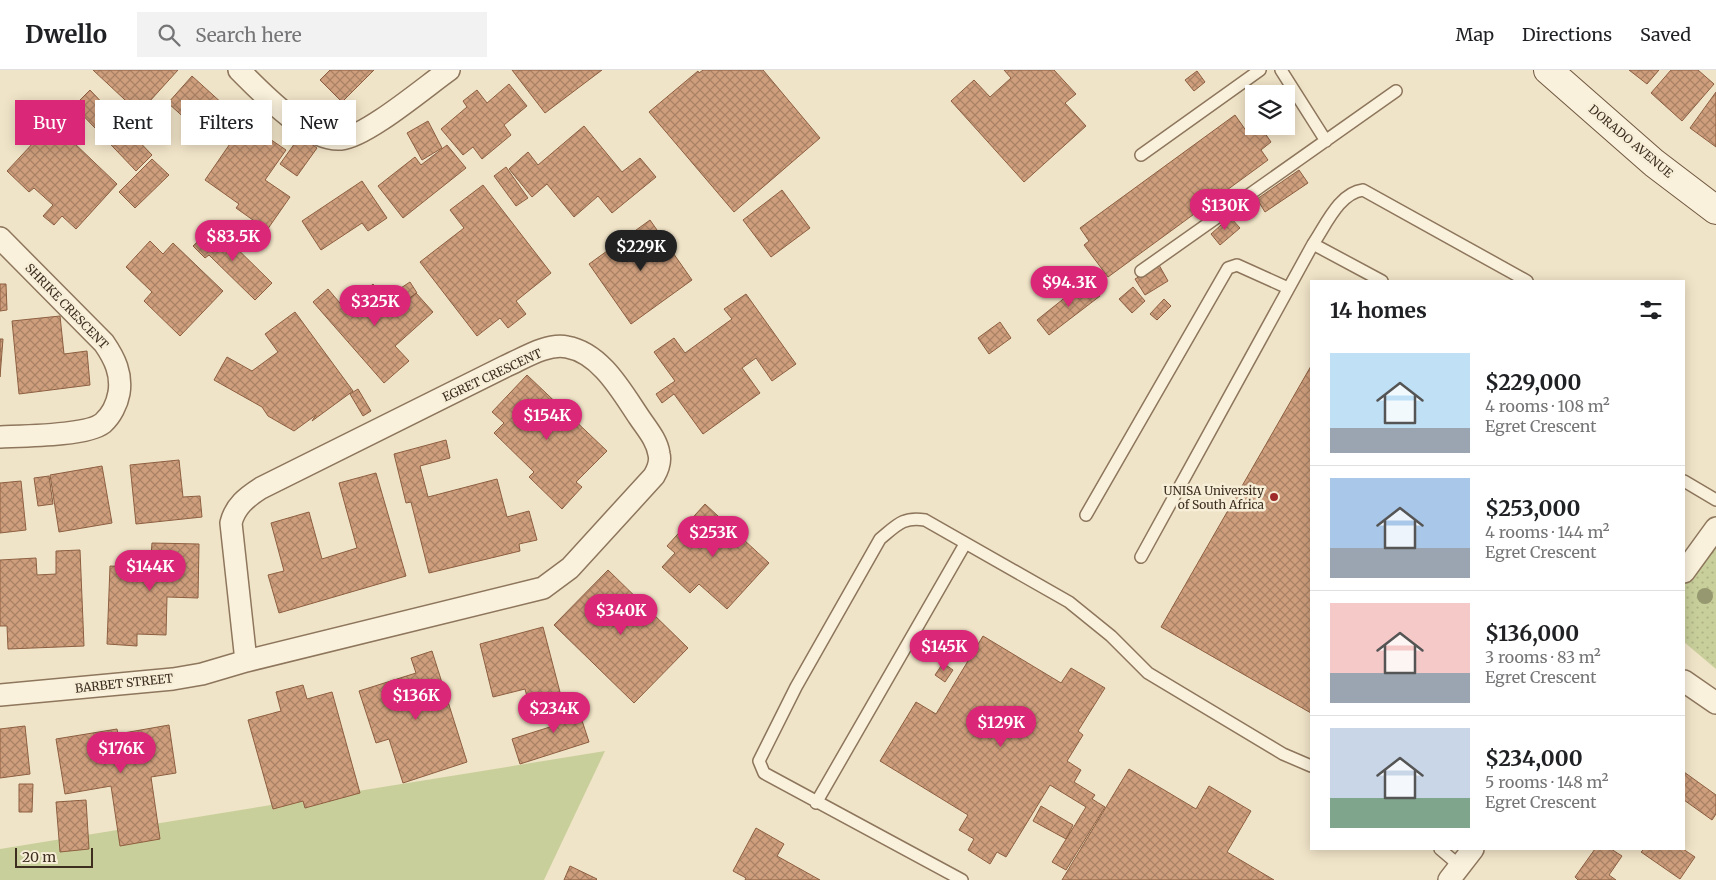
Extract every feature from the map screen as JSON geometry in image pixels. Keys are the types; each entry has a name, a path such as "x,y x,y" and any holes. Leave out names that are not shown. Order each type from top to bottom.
{"street":[{"path":"239,70 287,115 319,134 340,140 362,132 449,70"},
{"name":"DORADO AVENUE","path":"1548,70 1654,163 1716,210"},
{"name":"SHRIKE CRESCENT","path":"0,238 104,343 116,361 120,388 114,408 103,423 96,427 66,433 0,437"},
{"name":"EGRET CRESCENT","path":"559,346 577,350 596,362 620,389 653,438 660,460 654,476 570,568 550,584 535,591 246,661 231,523 232,516 242,502 261,488 506,366 540,351 559,346"},
{"path":"1685,571 1716,528"},
{"name":"BARBET STREET","path":"0,695 186,677 246,661"},
{"path":"1685,682 1716,703"},
{"path":"1454,873 1472,850"}],"lane":[{"path":"1141,155 1260,70"},
{"path":"1281,70 1326,141"},
{"path":"1141,271 1396,92"},
{"path":"1141,557 1288,288 1343,199 1355,191 1363,190 1525,280"},
{"path":"1314,244 1380,280"},
{"path":"1086,515 1228,268 1237,265 1288,288"},
{"path":"1685,482 1716,500"},
{"path":"962,880 816,803 764,773 759,761 796,687 880,539 900,523 912,518 925,520 1044,587 1083,612 1111,636 1148,673 1283,754 1310,766"},
{"path":"816,803 965,544"},
{"path":"1441,850 1454,873"}],"green space":[{"path":"1716,540 1716,669 1685,643 1685,583"},
{"path":"605,751 544,880 0,880 0,849"}],"building":[{"path":"93,70 178,70 151,100 125,100"},
{"path":"330,70 374,70 344,100 340,100 320,80"},
{"path":"512,70 602,70 545,113"},
{"path":"703,70 763,70 820,138 734,212 649,112 698,71 699,73"},
{"path":"1004,70 1054,70 1076,94 1065,103 1086,126 1024,182 951,101 974,80 990,97 1011,78"},
{"path":"1629,70 1659,70 1647,84"},
{"path":"1671,70 1698,70 1714,84 1682,121 1651,93"},
{"path":"1197,71 1205,82 1194,91 1185,80"},
{"path":"192,76 218,100 181,100 181,115 171,106 171,100"},
{"path":"509,84 527,106 504,125 511,135 482,159 473,147 463,155 441,129 467,107 463,101 477,90 487,103"},
{"path":"90,90 100,100 95,100 95,128 85,118 85,100 80,100"},
{"path":"1716,92 1716,147 1690,128"},
{"path":"1235,115 1245,129 1245,135 1266,135 1271,142 1261,150 1268,160 1108,277 1084,245 1089,241 1080,228"},
{"path":"428,121 442,148 422,160 407,133"},
{"path":"584,126 622,172 640,158 656,177 612,213 598,196 574,217 547,184 532,197 509,169 528,152 538,165"},
{"path":"272,140 286,150 265,180 290,197 267,230 236,208 239,204 205,180 229,145 272,145"},
{"path":"31,145 76,145 117,184 76,229 62,216 54,225 43,216 53,205 34,188 29,192 7,171"},
{"path":"111,145 142,145 152,155 136,171"},
{"path":"294,145 313,145 317,148 297,176 280,164"},
{"path":"447,145 466,168 403,218 378,186 415,157 421,165"},
{"path":"152,159 169,175 135,208 119,192"},
{"path":"506,167 528,198 516,206 494,176"},
{"path":"1299,170 1308,183 1265,212 1257,199"},
{"path":"362,181 387,218 368,231 362,223 321,250 302,221"},
{"path":"483,185 551,273 516,301 526,314 508,328 500,318 477,336 420,262 464,228 450,210"},
{"path":"782,190 810,228 771,257 743,220"},
{"path":"1230,217 1240,228 1220,245 1211,234"},
{"path":"650,220 692,280 631,324 589,264"},
{"path":"214,226 272,283 255,300 209,255 205,258 193,246"},
{"path":"150,241 163,254 173,243 223,291 180,336 144,301 152,292 126,267"},
{"path":"1159,265 1168,281 1145,295 1135,279"},
{"path":"1087,280 1100,296 1049,335 1037,320"},
{"path":"410,282 417,293 394,308 387,297"},
{"path":"0,284 6,284 7,310 0,311"},
{"path":"373,284 396,311 416,293 433,312 395,346 409,361 384,383 313,302 328,289 345,309"},
{"path":"1133,287 1145,301 1132,313 1119,299"},
{"path":"746,294 796,364 772,381 756,358 742,368 760,393 703,434 674,394 662,403 656,394 675,381 654,352 674,338 685,353 732,319 724,309"},
{"path":"1164,299 1171,306 1157,320 1150,314"},
{"path":"295,312 353,391 312,421 316,415 294,431 268,416 262,407 214,380 227,357 252,371 278,352 265,334"},
{"path":"60,316 64,354 87,351 90,385 19,394 12,321"},
{"path":"1000,322 1011,338 989,354 978,338"},
{"path":"0,339 3,339 0,377"},
{"name":"UNISA University of South Africa","path":"1310,368 1310,712 1161,627"},
{"path":"527,375 607,451 576,482 582,487 562,509 529,477 534,472 494,433 504,423 492,412"},
{"path":"358,389 371,411 363,416 350,394"},
{"path":"446,440 450,458 420,466 428,497 497,479 507,517 529,511 537,540 519,544 520,551 429,573 411,502 406,503 394,454"},
{"path":"179,460 183,497 200,496 202,517 136,524 130,465"},
{"path":"102,466 112,523 59,532 50,475"},
{"path":"376,473 406,576 279,613 268,575 284,571 271,523 309,512 322,559 357,548 339,483"},
{"path":"49,476 53,504 38,506 34,478"},
{"path":"21,481 26,530 0,533 0,483"},
{"path":"705,504 769,563 727,609 699,584 690,593 662,567 675,553 667,546"},
{"path":"152,543 199,544 198,598 167,597 166,635 137,634 137,646 107,644 110,566 150,568"},
{"path":"80,550 84,646 8,649 7,626 0,626 0,560 36,558 37,575 56,574 56,551"},
{"path":"608,570 688,648 634,703 554,625"},
{"path":"543,627 561,696 529,704 525,689 493,697 480,644"},
{"path":"983,636 1061,683 1071,668 1105,688 1078,731 1083,735 1067,761 1081,770 1074,782 1095,795 1092,799 1105,807 1066,870 1052,862 1086,807 1050,785 1006,857 997,852 990,864 968,850 974,839 959,830 968,815 880,761 916,702 936,714"},
{"path":"432,651 467,762 403,783 389,739 376,743 359,691 416,673 411,658"},
{"path":"943,663 953,670 945,682 935,675"},
{"path":"303,685 307,699 332,692 360,793 305,808 303,801 273,809 248,720 281,711 276,692"},
{"path":"575,699 589,742 520,764 512,739 553,726 547,708"},
{"path":"169,725 176,773 151,777 160,839 120,846 111,786 65,794 56,739 117,729 118,734"},
{"path":"25,726 30,774 0,778 0,729"},
{"path":"1129,769 1196,809 1209,786 1251,811 1227,852 1274,880 1062,880"},
{"path":"1685,773 1716,795 1716,814 1712,820 1685,801"},
{"path":"19,784 33,784 32,812 19,812"},
{"path":"86,800 89,849 60,852 56,802"},
{"path":"1041,806 1073,825 1066,839 1033,821"},
{"path":"756,828 784,844 777,856 820,880 745,880 746,878 733,871"},
{"path":"1594,850 1613,850 1622,856 1609,875 1616,880 1578,880 1575,877"},
{"path":"1643,850 1684,850 1695,857 1680,879 1641,852"},
{"path":"570,866 597,879 564,880"}],"place":[{"name":"UNISA University of South Africa","path":"1274,497"}]}
